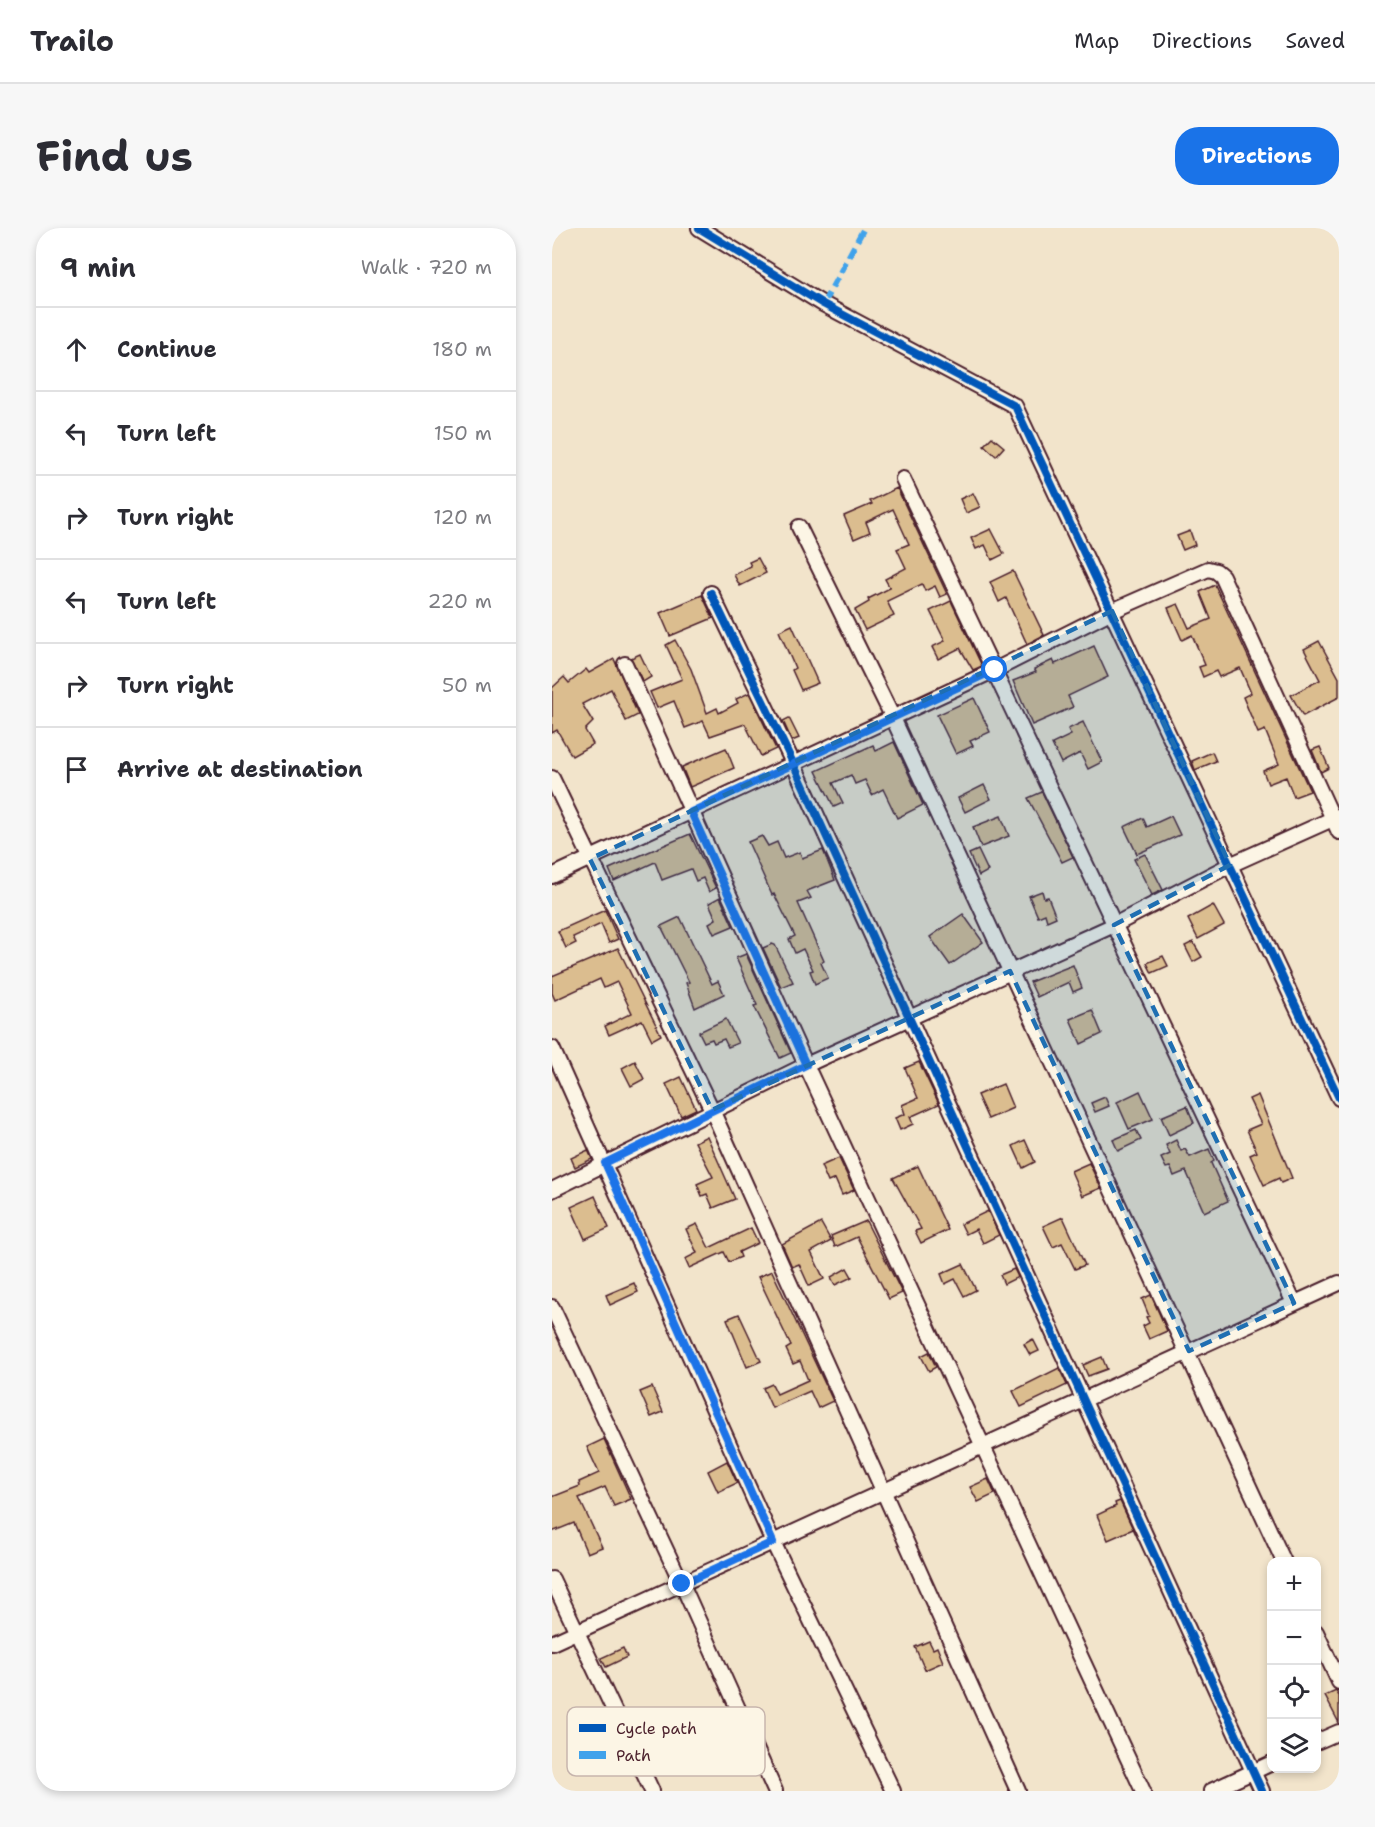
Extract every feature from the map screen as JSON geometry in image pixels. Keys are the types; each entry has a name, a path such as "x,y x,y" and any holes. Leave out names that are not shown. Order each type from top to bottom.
{"street":[{"path":"699,228 823,304 1015,406 1339,1098"},
{"path":"903,479 1294,1303"},
{"path":"799,527 892,716 1189,1351 1282,1557"},
{"path":"552,876 995,670 1112,611 1208,569 1222,576 1336,817 1339,832"},
{"path":"711,593 793,763 1262,1791"},
{"path":"625,664 806,1065 1143,1791"},
{"path":"552,778 712,1110 1018,1791"},
{"path":"552,1190 806,1065 1114,925 1230,865 1336,817"},
{"path":"552,1048 773,1542 893,1791"},
{"path":"552,1644 1339,1282"},
{"path":"552,1307 737,1707"},
{"path":"552,1579 612,1707"},
{"path":"1321,1641 1339,1682"},
{"path":"1321,1740 1339,1732"},
{"path":"1211,1791 1267,1765"},
{"path":"765,1769 775,1791"},
{"path":"645,1776 652,1791"}],"highlighted area":[{"path":"1112,611 1230,865 1114,925 1294,1303 1189,1351 1010,971 712,1110 590,859"}],"building":[{"path":"992,437 1004,447 996,456 984,445"},
{"path":"897,488 947,594 940,597 935,586 925,591 922,584 887,601 894,616 865,630 855,610 869,602 868,599 890,588 885,579 906,568 897,549 909,544 893,509 866,522 870,532 854,539 844,516 872,504 870,501"},
{"path":"973,493 980,507 966,513 960,499"},
{"path":"991,529 1004,554 992,560 985,545 976,549 971,538"},
{"path":"1190,531 1195,545 1183,550 1177,536"},
{"path":"758,558 766,573 740,586 734,575 751,566 749,562"},
{"path":"1013,571 1044,635 1027,644 1006,598 999,602 990,582"},
{"path":"1215,585 1310,791 1294,797 1286,777 1268,784 1263,771 1279,764 1265,730 1258,733 1243,697 1251,693 1240,668 1219,677 1216,671 1203,677 1199,667 1205,665 1192,635 1182,640 1168,608 1178,604 1189,628 1211,619 1200,592"},
{"path":"702,595 713,618 670,636 660,613"},
{"path":"951,601 982,666 973,670 960,648 938,659 932,647 945,641 930,611"},
{"path":"792,625 818,683 801,690 792,670 795,668 779,631"},
{"path":"675,640 691,669 707,713 717,708 719,713 738,703 736,699 749,693 776,749 761,756 745,724 710,736 703,721 685,728 674,701 657,708 650,692 682,679 666,645"},
{"path":"1319,641 1339,678 1339,697 1303,716 1291,695 1320,680 1304,649"},
{"path":"1094,646 1108,677 1068,696 1073,707 1032,725 1013,681 1036,672 1034,669 1053,660 1055,664"},
{"path":"640,654 651,677 643,682 631,658"},
{"path":"614,659 638,715 626,721 611,689 582,704 593,722 585,730 593,744 572,756 557,730 552,733 552,688 564,677 569,683 586,669 589,673"},
{"path":"974,698 990,732 970,741 973,746 956,754 937,715"},
{"path":"789,718 799,738 792,741 783,721"},
{"path":"1083,722 1102,762 1088,769 1080,753 1061,763 1052,744 1071,735 1068,729"},
{"path":"894,742 923,805 897,818 883,789 872,795 865,780 855,784 851,775 833,783 843,803 834,807 816,771 873,745 876,751"},
{"path":"1320,747 1329,768 1321,772 1312,750"},
{"path":"726,748 734,768 690,787 682,767"},
{"path":"1212,752 1216,761 1195,770 1192,761"},
{"path":"984,785 991,799 965,812 958,798"},
{"path":"1042,792 1073,857 1062,862 1028,798"},
{"path":"1001,816 1009,836 981,847 973,827"},
{"path":"1171,816 1180,835 1137,854 1124,827 1143,818 1147,827"},
{"path":"690,834 716,888 709,892 703,878 696,881 691,869 662,880 655,862 614,881 609,869"},
{"path":"762,836 768,846 777,842 784,858 800,852 802,858 823,850 835,880 807,891 811,898 798,903 824,961 821,963 828,978 815,984 810,971 813,970 803,949 795,953 789,939 795,936 774,894 772,895 748,842"},
{"path":"978,850 988,871 979,876 969,854"},
{"path":"1145,854 1163,890 1152,895 1134,859"},
{"path":"1042,891 1044,898 1048,897 1056,917 1047,921 1045,914 1038,917 1029,896"},
{"path":"720,897 733,926 714,934 709,923 716,919 709,903"},
{"path":"1213,905 1224,925 1198,939 1188,919"},
{"path":"605,910 618,939 609,943 601,924 573,937 576,943 566,948 558,931"},
{"path":"963,914 983,942 950,965 930,937"},
{"path":"680,917 712,984 718,981 724,994 695,1008 686,983 689,982 661,926"},
{"path":"1193,942 1202,957 1193,962 1185,946"},
{"path":"775,945 793,982 781,987 763,948"},
{"path":"618,948 661,1035 652,1040 642,1020 609,1035 605,1026 632,1013 617,982 604,988 600,979 555,1000 552,993 552,976"},
{"path":"746,954 791,1053 780,1058 754,1006 757,1005 736,958"},
{"path":"1163,956 1168,966 1152,973 1147,963"},
{"path":"1073,965 1082,988 1073,992 1069,982 1037,997 1030,982"},
{"path":"1092,1010 1102,1034 1081,1044 1070,1019"},
{"path":"726,1019 738,1043 728,1047 724,1039 714,1043 712,1039 704,1042 699,1032"},
{"path":"635,1061 644,1079 631,1086 622,1068"},
{"path":"919,1062 939,1104 910,1117 913,1124 900,1130 895,1118 905,1114 902,1105 918,1098 905,1068"},
{"path":"681,1077 696,1109 681,1116 666,1084"},
{"path":"1003,1084 1013,1108 988,1119 977,1095"},
{"path":"1140,1091 1153,1119 1129,1129 1117,1102"},
{"path":"1258,1095 1292,1178 1281,1183 1279,1178 1264,1185 1250,1155 1257,1152 1247,1130 1261,1124 1249,1099"},
{"path":"1105,1097 1109,1106 1095,1112 1091,1103"},
{"path":"1187,1106 1194,1123 1169,1135 1161,1117"},
{"path":"1136,1130 1141,1140 1118,1151 1113,1140"},
{"path":"707,1136 735,1199 713,1208 707,1194 702,1196 697,1184 713,1177 695,1142"},
{"path":"1025,1140 1035,1162 1023,1168 1013,1146"},
{"path":"1176,1140 1181,1151 1185,1149 1190,1157 1209,1149 1214,1161 1211,1163 1228,1201 1204,1212 1186,1171 1174,1176 1170,1167 1166,1168 1161,1158 1170,1154 1166,1145"},
{"path":"588,1150 592,1159 575,1167 571,1158"},
{"path":"839,1158 854,1190 842,1195 835,1179 828,1182 821,1166"},
{"path":"1089,1163 1101,1188 1082,1196 1071,1171"},
{"path":"918,1166 948,1230 921,1243 915,1231 921,1229 893,1178"},
{"path":"595,1196 609,1228 585,1239 571,1207"},
{"path":"988,1211 999,1235 983,1243 976,1229 966,1234 961,1224"},
{"path":"1063,1217 1085,1265 1075,1269 1062,1243 1053,1247 1043,1226"},
{"path":"866,1221 902,1293 889,1299 857,1237 835,1247 831,1236"},
{"path":"821,1223 831,1241 811,1252 824,1279 809,1286 799,1264 792,1267 782,1244"},
{"path":"697,1224 709,1248 751,1228 758,1243 739,1252 741,1257 729,1262 724,1252 689,1268 685,1259 697,1253 686,1229"},
{"path":"963,1264 976,1290 964,1296 955,1279 945,1284 941,1274"},
{"path":"847,1268 852,1277 835,1285 831,1277"},
{"path":"1014,1269 1018,1277 1004,1284 1000,1275"},
{"path":"772,1271 833,1401 818,1408 810,1391 772,1408 763,1388 772,1384 777,1394 808,1380 800,1361 793,1364 786,1349 791,1346 758,1277"},
{"path":"634,1283 638,1292 610,1305 606,1295"},
{"path":"1151,1295 1167,1331 1149,1339 1143,1326 1149,1323 1146,1317 1149,1316 1142,1299"},
{"path":"739,1314 761,1361 747,1367 727,1319"},
{"path":"1033,1339 1039,1351 1030,1355 1024,1344"},
{"path":"929,1352 936,1367 929,1371 921,1356"},
{"path":"1102,1357 1107,1369 1088,1376 1083,1365"},
{"path":"1059,1368 1067,1385 1021,1407 1013,1391"},
{"path":"652,1387 663,1412 651,1417 640,1392"},
{"path":"604,1439 631,1499 614,1506 605,1487 579,1498 602,1547 587,1553 574,1523 552,1532 552,1497 580,1486 579,1482 599,1473 587,1447"},
{"path":"727,1461 737,1483 718,1492 708,1471"},
{"path":"988,1479 995,1494 978,1502 970,1487"},
{"path":"1120,1501 1133,1529 1108,1540 1097,1515 1116,1506 1115,1503"},
{"path":"929,1641 933,1649 937,1647 943,1662 925,1670 915,1647"},
{"path":"623,1648 627,1657 606,1667 601,1658"},
{"path":"1336,1691 1339,1696 1339,1723 1325,1696"}],"marked path":[{"path":"823,304 864,228"}],"cycle path":[{"path":"699,228 823,304 1015,406 1339,1098"},
{"path":"711,593 793,763 1262,1791"}],"route":[{"path":"682,1584 773,1542 605,1163 806,1065 691,812 892,716 995,670"}]}
